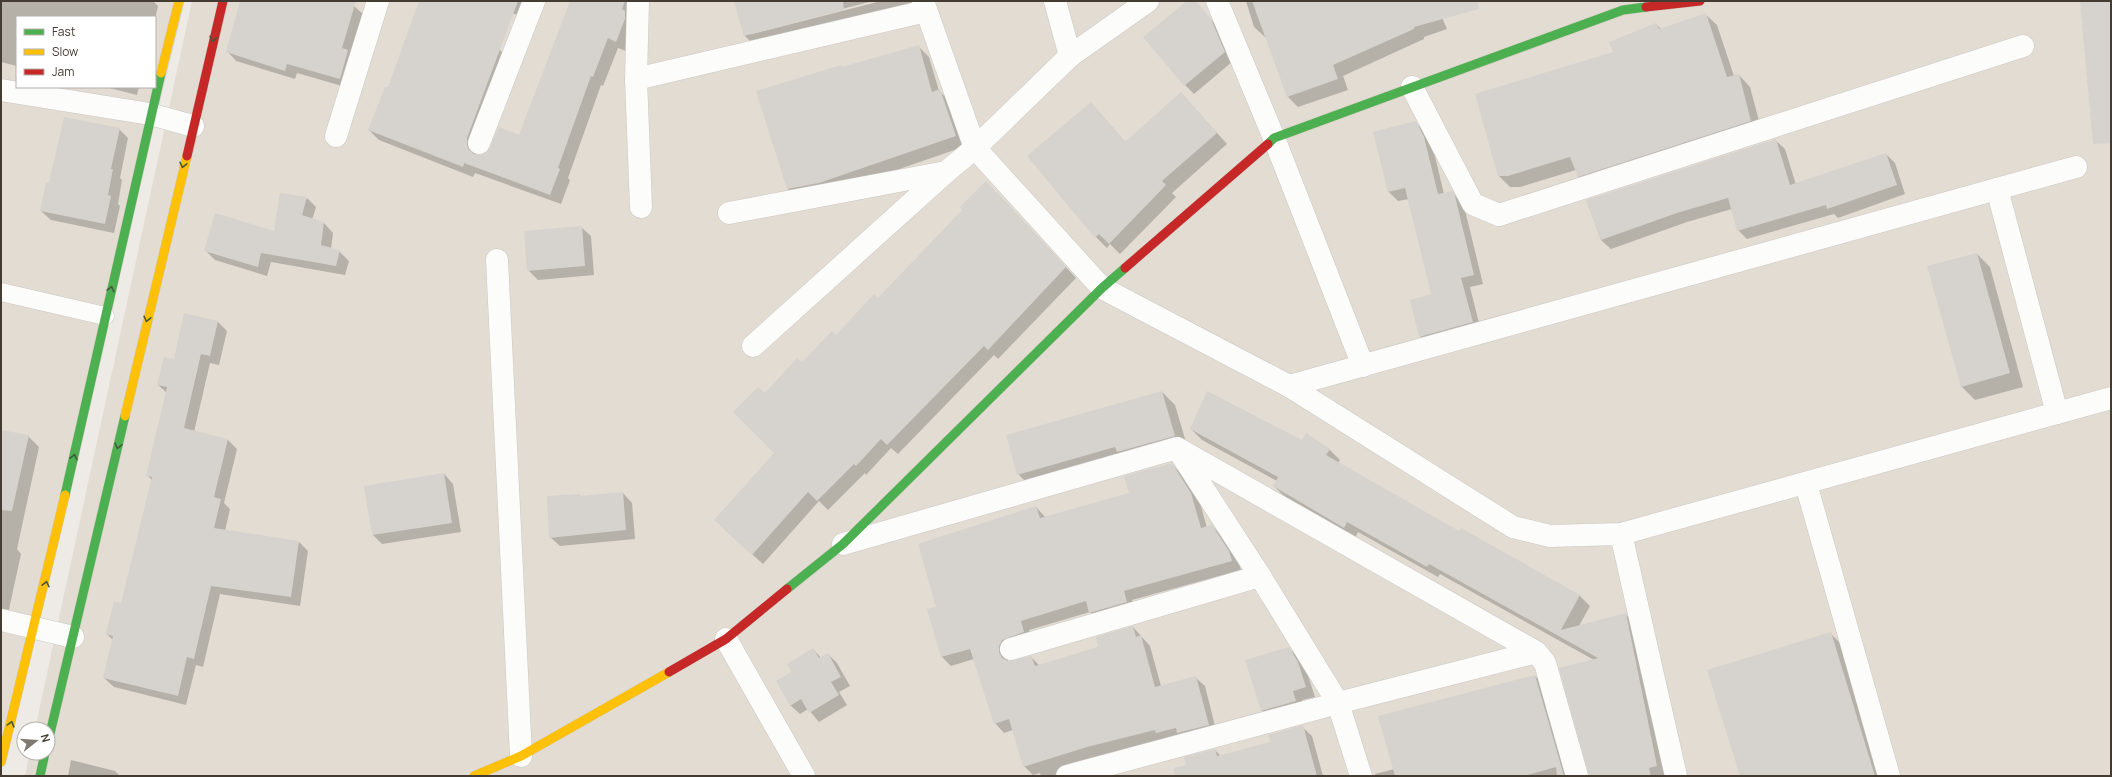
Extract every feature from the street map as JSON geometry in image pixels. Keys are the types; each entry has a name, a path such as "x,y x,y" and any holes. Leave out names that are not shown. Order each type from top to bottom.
{"street":[{"path":"1,762 36,628 150,114 179,1"},
{"path":"53,721 192,126 223,1"},
{"path":"336,136 378,1"},
{"path":"479,143 534,1"},
{"path":"638,1 636,79 641,207"},
{"path":"1055,1 1070,56"},
{"path":"753,346 946,172 975,148 1070,56 1148,1"},
{"path":"1217,1 1274,138 1363,366"},
{"path":"474,776 521,756 726,639 842,544 1102,288 1274,138 1623,10 1700,1"},
{"path":"636,79 924,6 975,148 1102,288 1289,386 1513,527 1550,536 1621,534 1806,484 2111,398"},
{"path":"1412,87 1473,204 1499,215 2023,46"},
{"path":"1,90 150,114 192,126"},
{"path":"1289,386 2076,167"},
{"path":"729,213 946,172"},
{"path":"1997,189 2057,413"},
{"path":"497,260 521,756"},
{"path":"842,544 1177,448 1536,652 1545,663 1577,776"},
{"path":"1177,448 1260,576 1338,703 1362,776"},
{"path":"1806,484 1889,776"},
{"path":"1621,534 1676,776"},
{"path":"1011,649 1260,576"},
{"path":"1,620 73,637"},
{"path":"726,639 804,776"},
{"path":"1067,776 1338,703 1536,652"},
{"path":"40,776 44,761"}],"lane":[{"path":"1,292 105,316"}],"shaded area":[{"path":"1,1 185,1 1,739"},
{"path":"192,1 2111,1 2111,776 25,776 28,761 56,761 56,721 37,721"}],"building":[{"path":"240,1 356,1 342,48 348,50 340,79 287,64 285,71 226,52"},
{"path":"419,1 518,1 467,138 469,150 474,154 481,155 486,153 490,148 499,127 519,135 570,1 625,1 622,9 625,11 625,19 616,42 608,38 593,77 591,76 558,168 560,169 550,195 464,163 463,167 368,130 385,87 388,87"},
{"path":"734,1 843,1 844,10 744,36"},
{"path":"1187,1 1196,1 1211,19 1225,52 1184,86 1143,37"},
{"path":"1252,1 1478,1 1479,9 1414,27 1414,29 1333,65 1338,79 1287,97"},
{"path":"2080,1 2111,1 2111,143 2093,144"},
{"path":"1706,13 1727,77 1739,74 1751,121 1578,177 1570,157 1508,176 1498,176 1475,94 1613,52 1609,42 1656,23 1659,29"},
{"path":"919,45 932,92 940,89 956,136 819,183 787,189 756,91 841,65 842,67"},
{"path":"1181,92 1217,133 1162,181 1166,185 1109,244 1099,234 1095,238 1027,156 1091,102 1125,142"},
{"path":"64,117 120,128 111,169 113,169 108,195 111,196 105,224 40,211 46,182 49,183"},
{"path":"1416,121 1424,137 1438,194 1452,191 1455,196 1474,275 1461,278 1473,322 1419,337 1410,300 1431,294 1405,188 1388,192 1373,132"},
{"path":"1776,139 1790,185 1886,153 1897,185 1827,209 1826,205 1737,231 1728,198 1677,213 1601,240 1586,200"},
{"path":"986,181 1066,267 988,350 984,346 887,445 881,439 856,466 854,464 817,501 808,492 752,555 714,520 774,453 733,412 758,387 765,393 797,358 802,362 832,331 836,335 874,294 878,298 962,210 960,207"},
{"path":"280,193 307,197 302,215 324,222 321,245 340,250 336,266 261,253 258,267 204,251 215,213 274,231"},
{"path":"582,226 585,266 527,271 524,231"},
{"path":"1977,253 2010,373 1961,387 1927,266"},
{"path":"184,313 218,321 210,356 201,354 184,428 228,439 214,497 221,499 214,528 299,541 291,597 211,586 194,659 187,657 178,696 103,678 113,636 106,634 114,601 121,603 152,477 146,476 167,387 157,385 164,357 174,359"},
{"path":"1162,391 1175,436 1117,452 1115,447 1017,475 1006,435"},
{"path":"1207,391 1302,440 1306,433 1330,449 1326,455 1459,531 1461,528 1580,595 1561,630 1626,613 1657,766 1649,768 1651,776 1589,776 1559,668 1598,658 1429,564 1427,567 1347,522 1344,528 1273,486 1278,477 1190,429"},
{"path":"1,430 29,435 12,511 1,510"},
{"path":"1172,463 1191,493 1201,528 1212,525 1229,551 1232,561 1124,591 1127,602 1089,613 1086,601 1021,621 1024,632 1002,640 999,646 999,652 1002,658 1008,661 1031,656 1035,666 1098,647 1096,637 1133,626 1136,637 1141,635 1155,687 1196,676 1209,725 1177,733 1176,728 1156,733 1155,730 1087,747 1023,767 1009,719 994,724 970,649 941,657 927,609 936,607 918,544 1036,506 1040,518 1129,493 1124,476"},
{"path":"444,473 452,523 372,535 364,486"},
{"path":"623,492 626,530 549,538 547,496 579,494 579,496"},
{"path":"1831,632 1875,776 1740,776 1707,670"},
{"path":"1289,647 1298,662 1306,687 1293,691 1296,701 1261,711 1245,660"},
{"path":"813,648 819,658 828,653 841,677 831,682 839,695 809,713 801,699 790,706 776,681 791,672 787,664"},
{"path":"1535,675 1564,776 1557,776 1556,767 1524,776 1395,776 1378,716"},
{"path":"1303,725 1317,776 1175,776 1174,768 1186,765 1184,757 1215,749 1217,756 1271,742 1268,735"}],"traffic: fast":[{"path":"1268,144 1274,138 1623,10 1646,7"},
{"path":"65,495 161,73"},
{"path":"787,589 843,544 1102,288 1125,268"},
{"path":"53,721 125,416"},
{"path":"40,776 43,761"}],"traffic: slow":[{"path":"161,73 179,1"},
{"path":"125,416 187,156"},
{"path":"1,762 65,495"},
{"path":"474,776 521,756 669,672"}],"traffic: jam":[{"path":"187,156 223,1"},
{"path":"1646,7 1700,1"},
{"path":"1125,268 1268,144"},
{"path":"669,672 726,639 787,589"}]}
